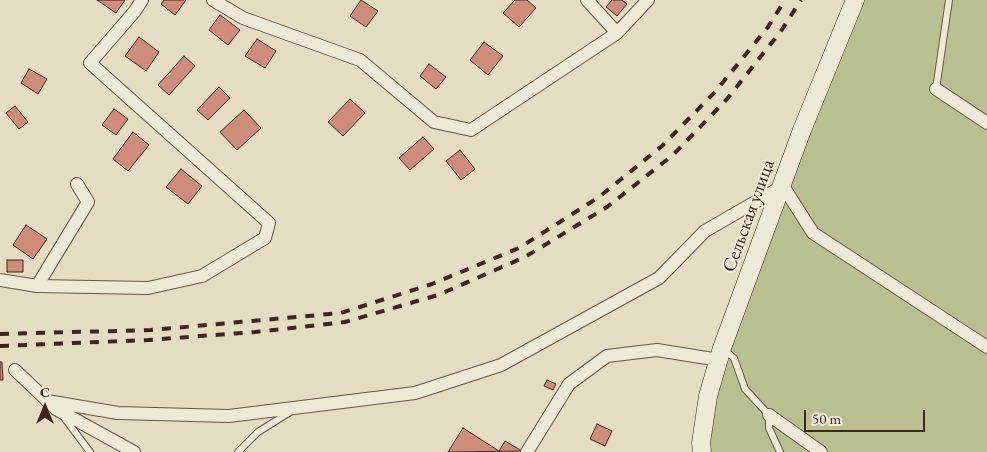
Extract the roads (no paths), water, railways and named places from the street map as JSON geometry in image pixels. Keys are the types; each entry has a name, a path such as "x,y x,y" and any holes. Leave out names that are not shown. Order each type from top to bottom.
{"street":[{"path":"0,280 37,286 148,288 202,276 264,238 269,223 90,63 135,11 142,0"},
{"path":"213,0 243,18 360,60 434,122 471,130 617,33 648,0"},
{"path":"587,0 617,33"},
{"name":"Сельская улица","path":"702,452 701,443 708,396 720,354 802,130 855,0"},
{"path":"936,89 987,123"},
{"path":"37,286 88,202 77,184"},
{"path":"47,400 118,413 230,416 415,393 501,365 659,278 705,231 783,186 813,233 987,347"},
{"path":"527,452 569,384 607,356 657,350 720,354"},
{"path":"15,370 61,413 134,452"},
{"path":"769,414 821,452"}],"lane":[{"path":"936,89 949,0"},
{"path":"720,354 734,358 746,389 769,414 769,428 780,452"},
{"path":"238,452 258,432 299,406"},
{"path":"61,413 90,452"}],"railway":[{"path":"0,334 151,330 341,313 432,284 519,248 599,197 662,146 715,92 768,27 785,0"},
{"path":"0,346 148,340 255,332 345,322 438,295 525,257 607,207 673,155 727,99 781,31 801,0"}]}
